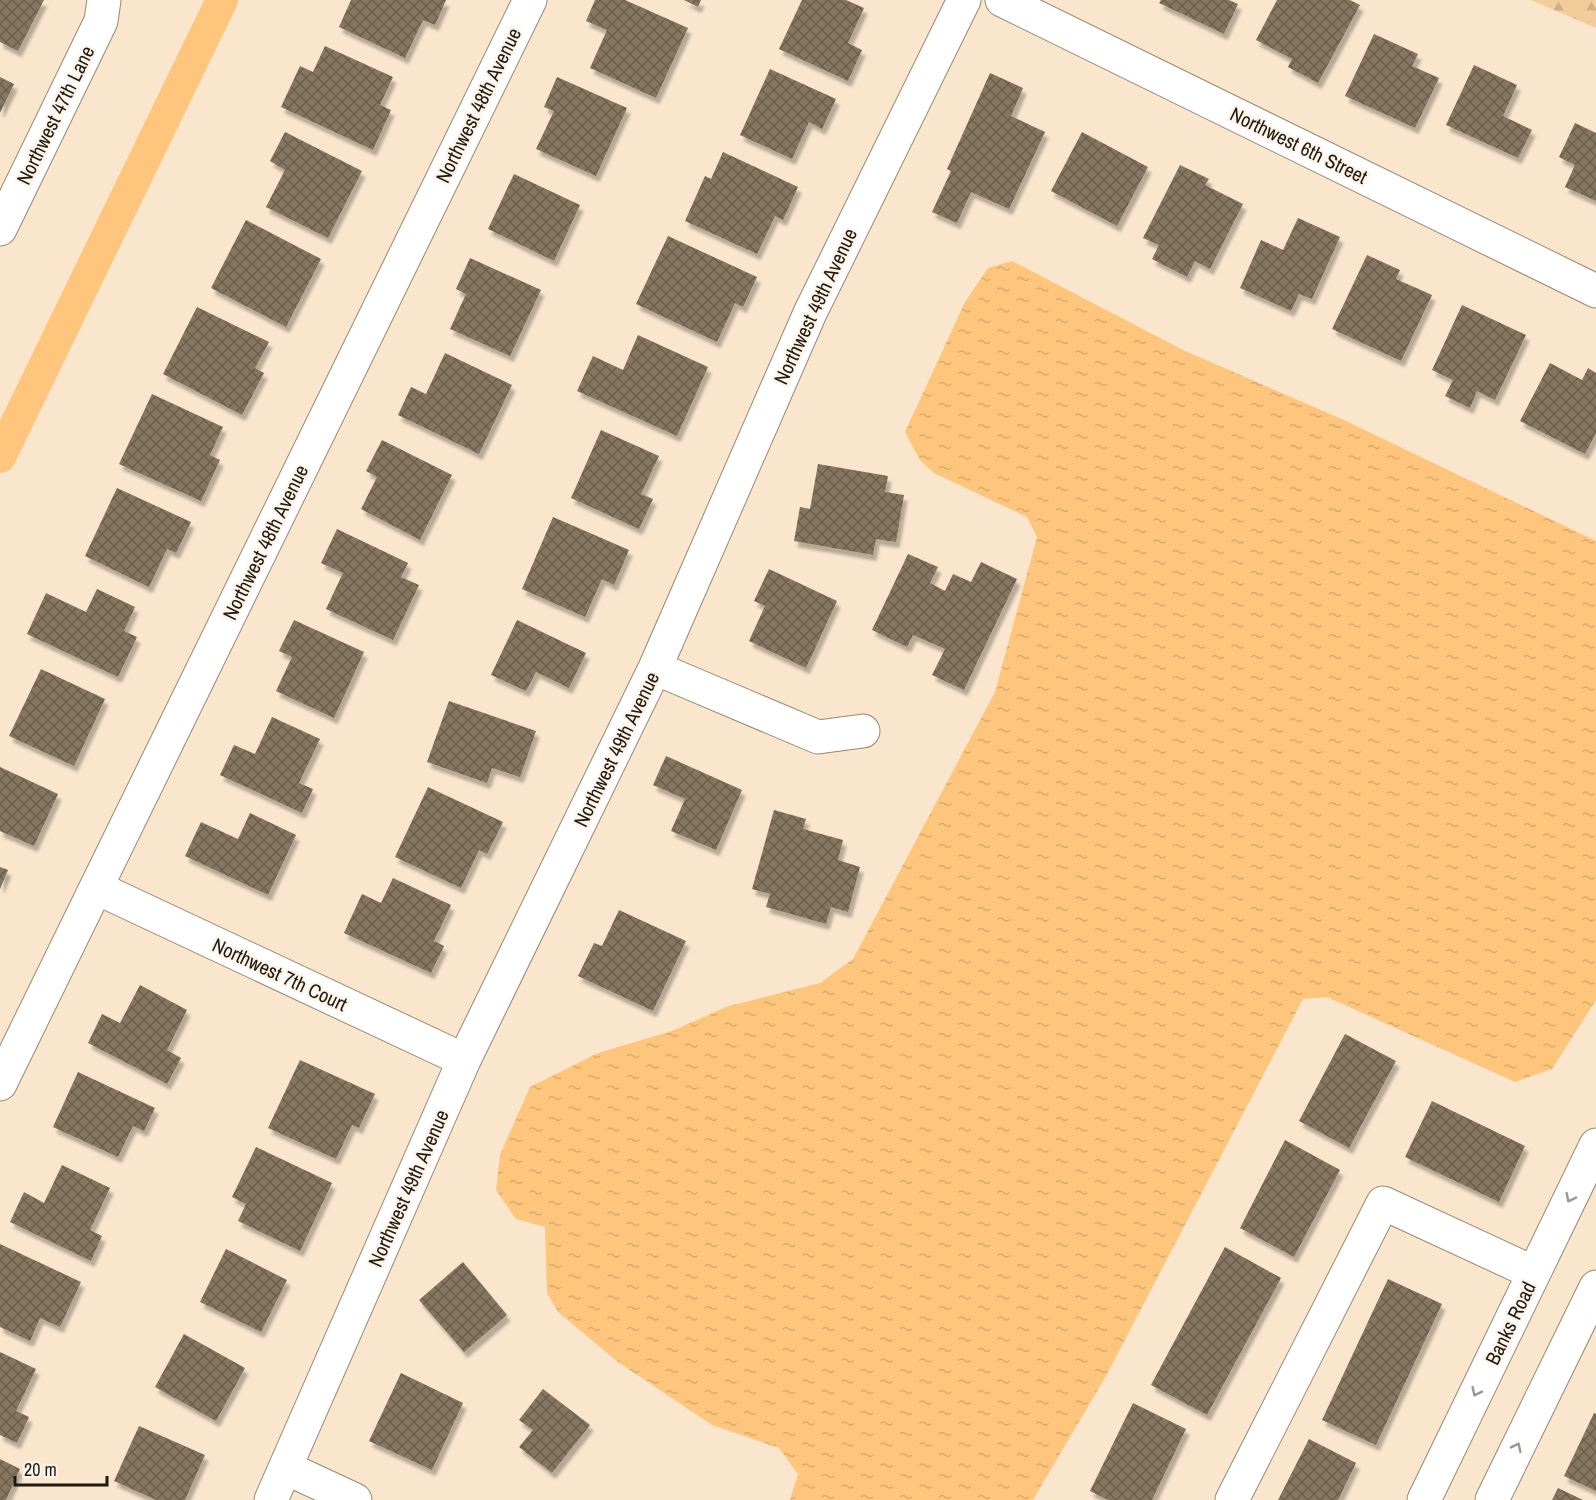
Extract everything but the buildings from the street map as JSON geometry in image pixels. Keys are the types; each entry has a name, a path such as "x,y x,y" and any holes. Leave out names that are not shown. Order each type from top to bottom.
{"street":[{"name":"Northwest 47th Lane","path":"0,229 101,21 104,0"},
{"name":"Northwest 48th Avenue","path":"0,1084 530,0"},
{"name":"Northwest 49th Avenue","path":"271,1500 464,1060 655,668 810,313 964,0"},
{"name":"Northwest 6th Street","path":"1002,0 1596,291"},
{"path":"655,668 818,737 863,731"},
{"name":"Northwest 7th Court","path":"97,888 464,1060"},
{"name":"Banks Road","path":"1424,1500 1596,1145"},
{"path":"1232,1500 1383,1203 1534,1273"},
{"path":"1492,1500 1596,1287"},
{"path":"286,1468 356,1500"}],"green space":[{"path":"1531,0 1596,0 1596,28"}],"water":[{"path":"1012,261 1185,351 1344,420 1596,541 1596,1000 1552,1069 1515,1082 1327,997 1303,999 1106,1376 1033,1500 790,1500 798,1474 779,1448 712,1425 618,1362 558,1312 547,1293 545,1227 516,1219 496,1190 500,1155 530,1087 598,1053 672,1031 726,1007 820,983 853,959 995,692 1037,537 1027,517 934,473 920,460 905,432 965,302 988,268"}],"waterway":[{"path":"0,457 222,0"}]}
